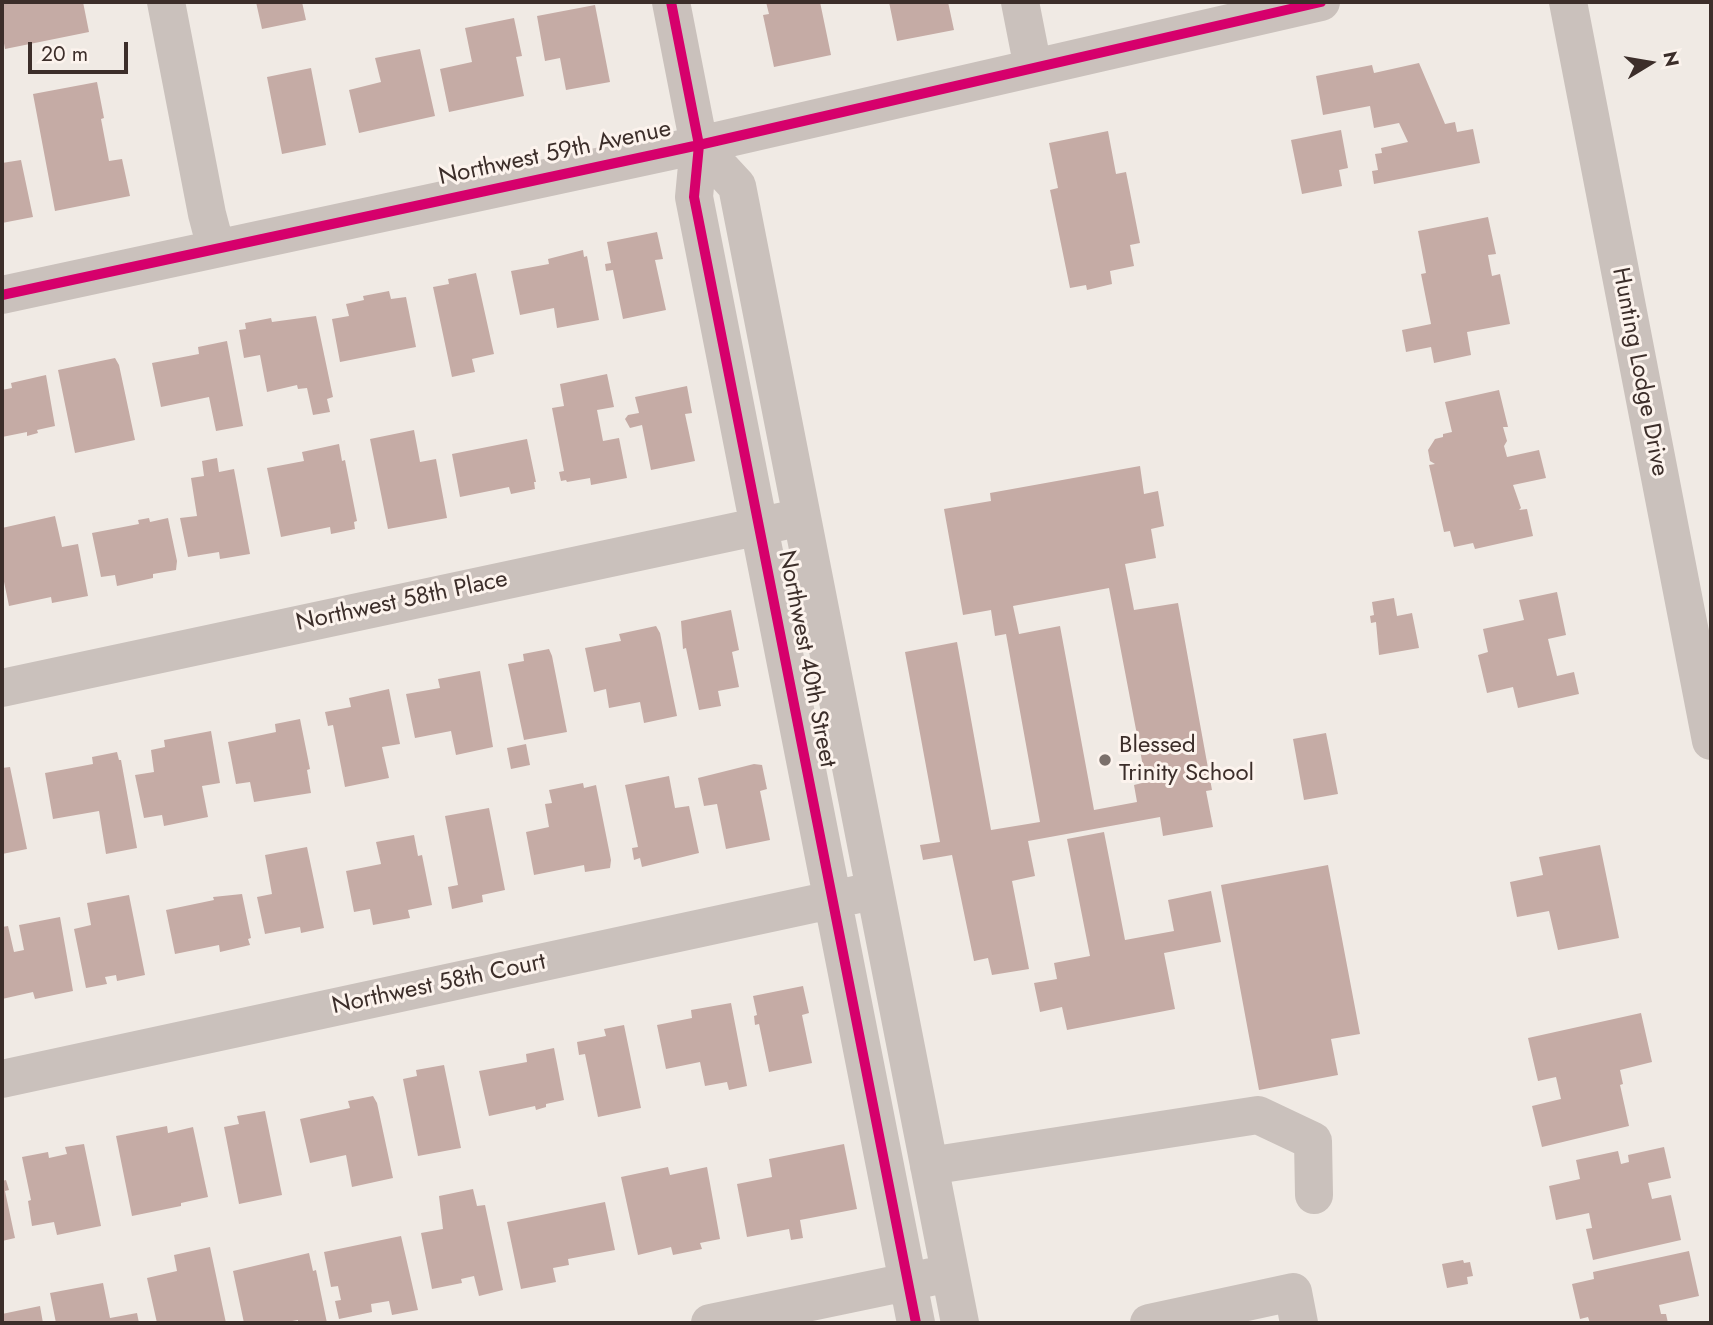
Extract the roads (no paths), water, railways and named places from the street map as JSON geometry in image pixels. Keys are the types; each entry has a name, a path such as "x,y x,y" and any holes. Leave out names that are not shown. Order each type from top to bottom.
{"street":[{"path":"166,2 216,248"},
{"name":"Northwest 40th Street","path":"671,2 699,145 694,197 916,1323"},
{"path":"1020,2 1033,68"},
{"name":"Northwest 59th Avenue","path":"2,295 699,145 1321,2"},
{"name":"Hunting Lodge Drive","path":"1568,2 1711,741"},
{"name":"Northwest 40th Street","path":"699,145 737,186 960,1323"},
{"name":"Northwest 58th Place","path":"2,688 802,517"},
{"name":"Northwest 58th Court","path":"2,1079 875,890"},
{"path":"929,1166 1258,1115 1313,1141 1314,1195"},
{"path":"710,1323 950,1273"},
{"path":"1149,1323 1293,1292 1299,1323"}],"place":[{"name":"Blessed Trinity School","path":"1105,760"}]}
